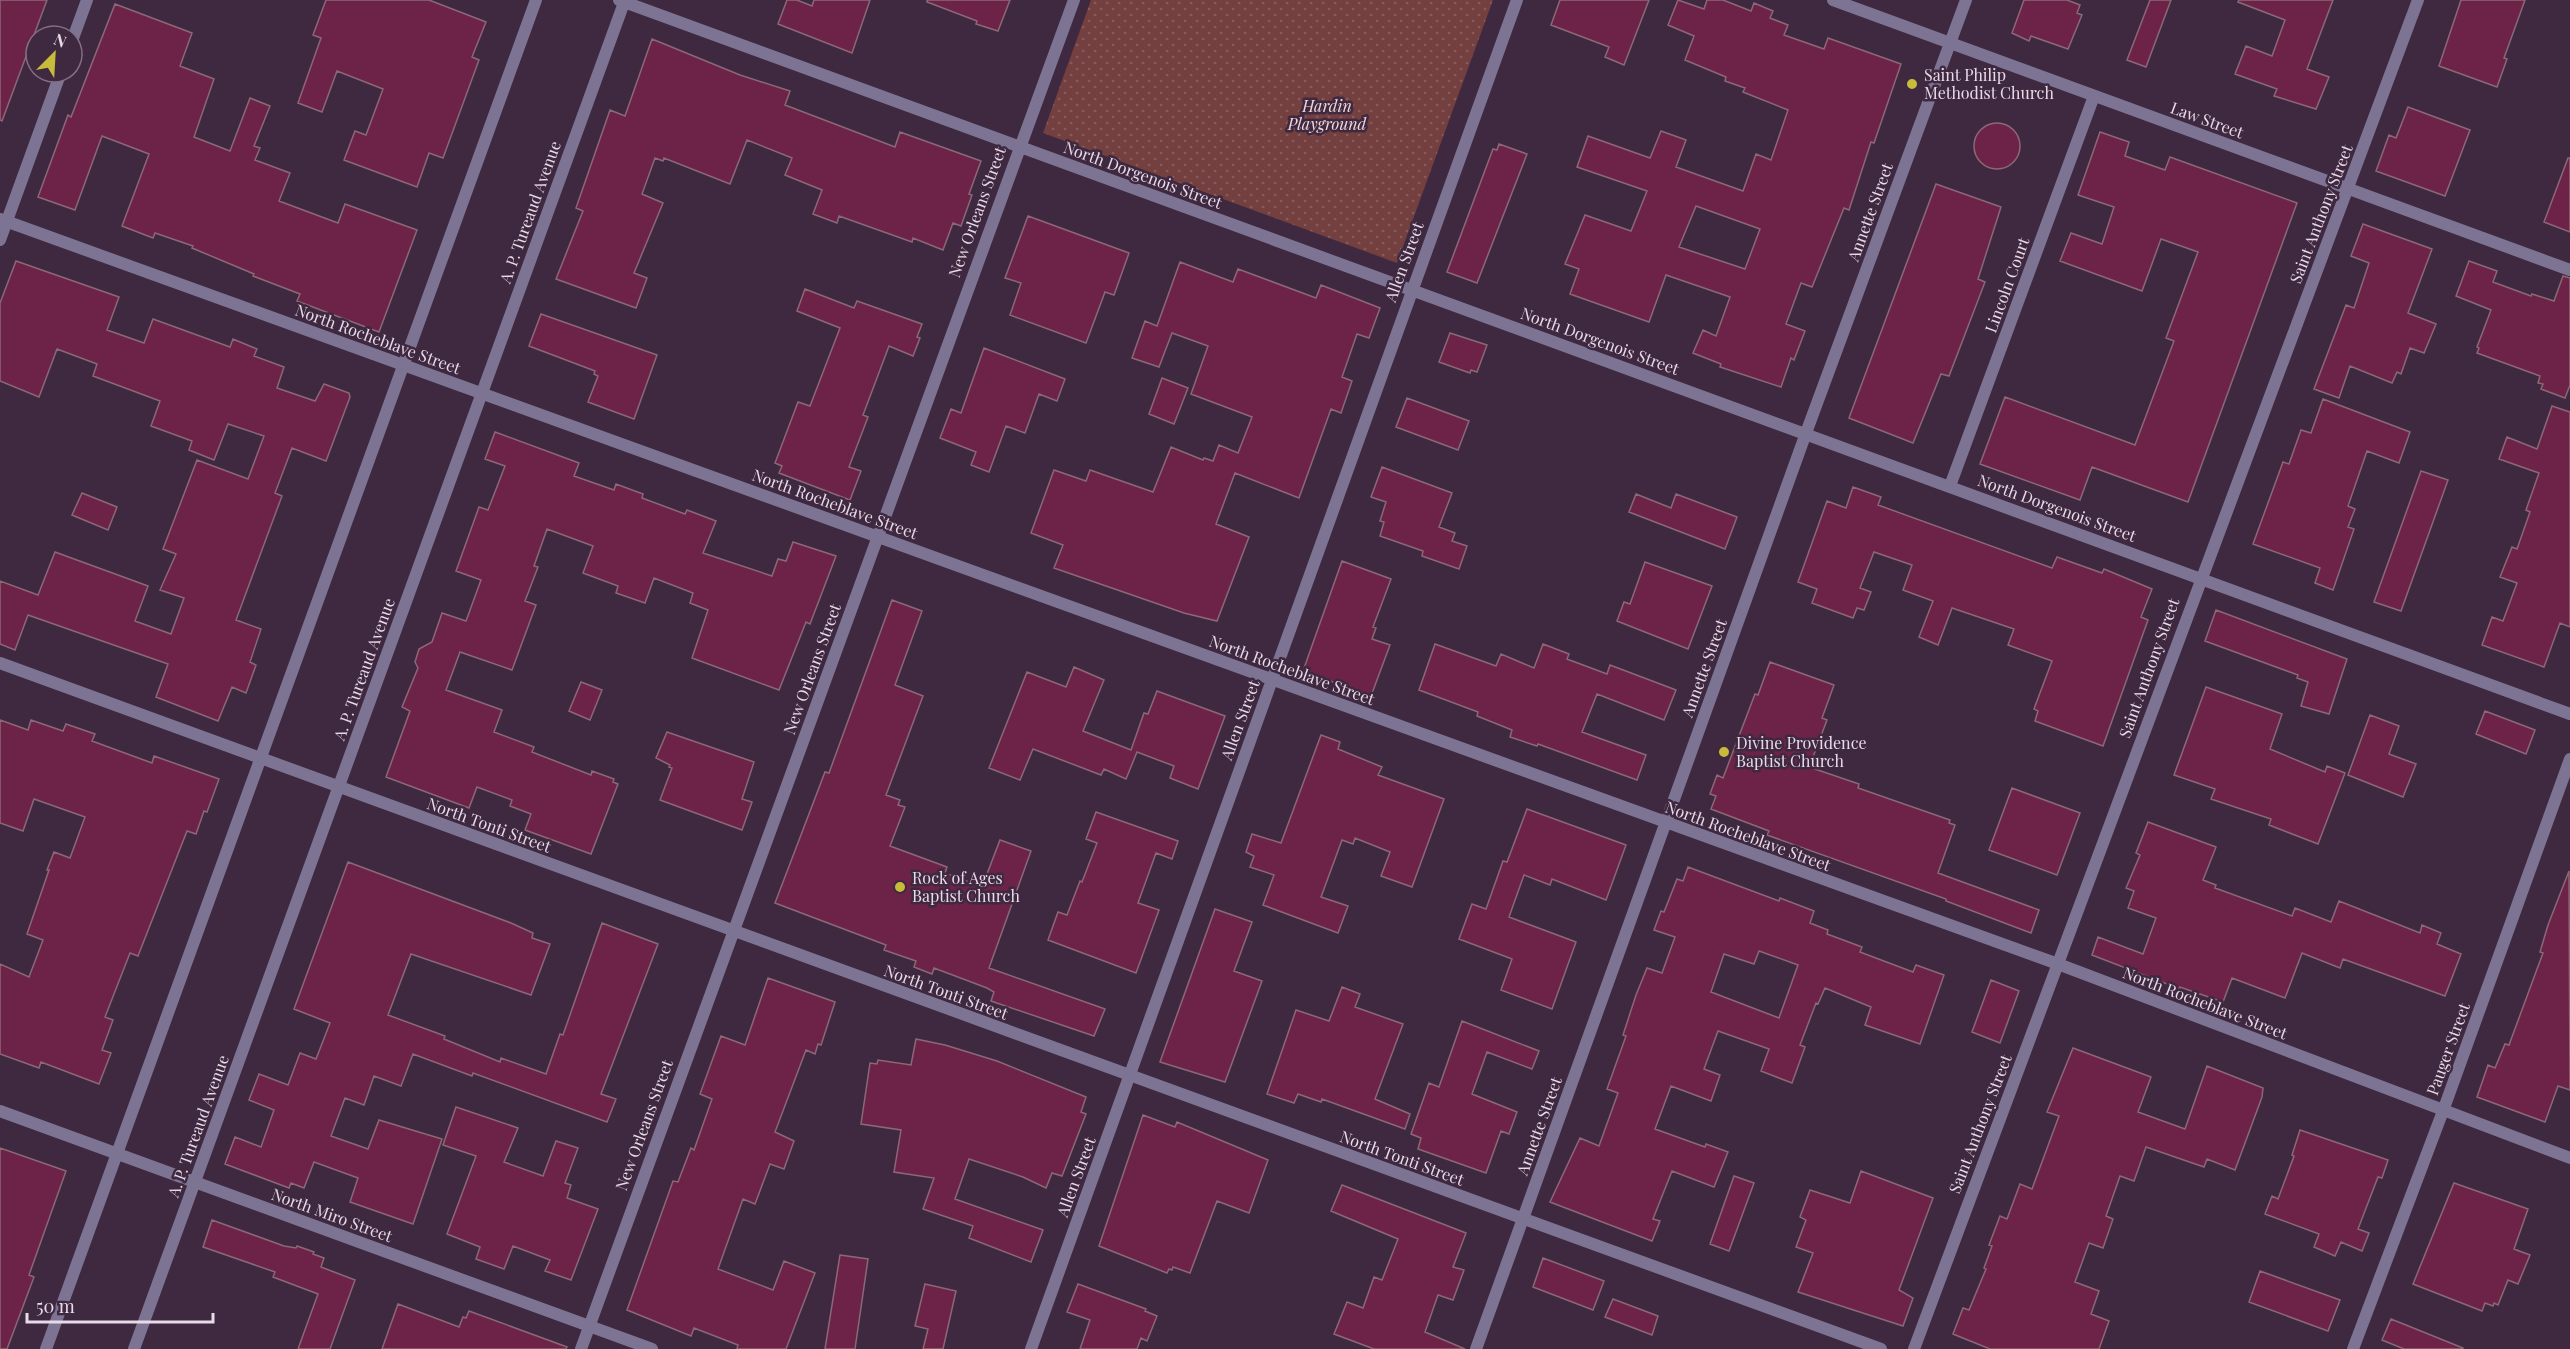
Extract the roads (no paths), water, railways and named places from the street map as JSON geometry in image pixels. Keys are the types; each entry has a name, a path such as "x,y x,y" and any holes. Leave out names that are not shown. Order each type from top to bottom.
{"street":[{"path":"78,24 87,0"},
{"path":"46,1349 536,0"},
{"name":"New Orleans Street","path":"581,1349 1018,147 1074,0"},
{"name":"Allen Street","path":"1031,1349 1517,0"},
{"name":"Law Street","path":"1833,0 2570,270"},
{"name":"Annette Street","path":"1476,1349 1806,433 1966,0"},
{"name":"Saint Anthony Street","path":"1914,1349 2200,578 2349,189 2418,0"},
{"name":"North Dorgenois Street","path":"622,1 2570,714"},
{"name":"A. P. Tureaud Avenue","path":"134,1349 622,1"},
{"path":"0,240 3,220 56,84"},
{"name":"Lincoln Court","path":"1950,486 2094,96"},
{"name":"North Rocheblave Street","path":"3,220 1665,824 2058,964 2570,1158"},
{"name":"North Tonti Street","path":"0,663 1881,1349"},
{"name":"Pauger Street","path":"2353,1349 2443,1111 2570,759"},
{"name":"North Miro Street","path":"0,1111 652,1349"}],"place":[{"name":"Saint Philip Methodist Church","path":"1912,84"},
{"name":"Divine Providence Baptist Church","path":"1724,752"},
{"name":"Rock of Ages Baptist Church","path":"900,887"}],"park label":[{"name":"Hardin Playground","path":"1327,115"}]}
